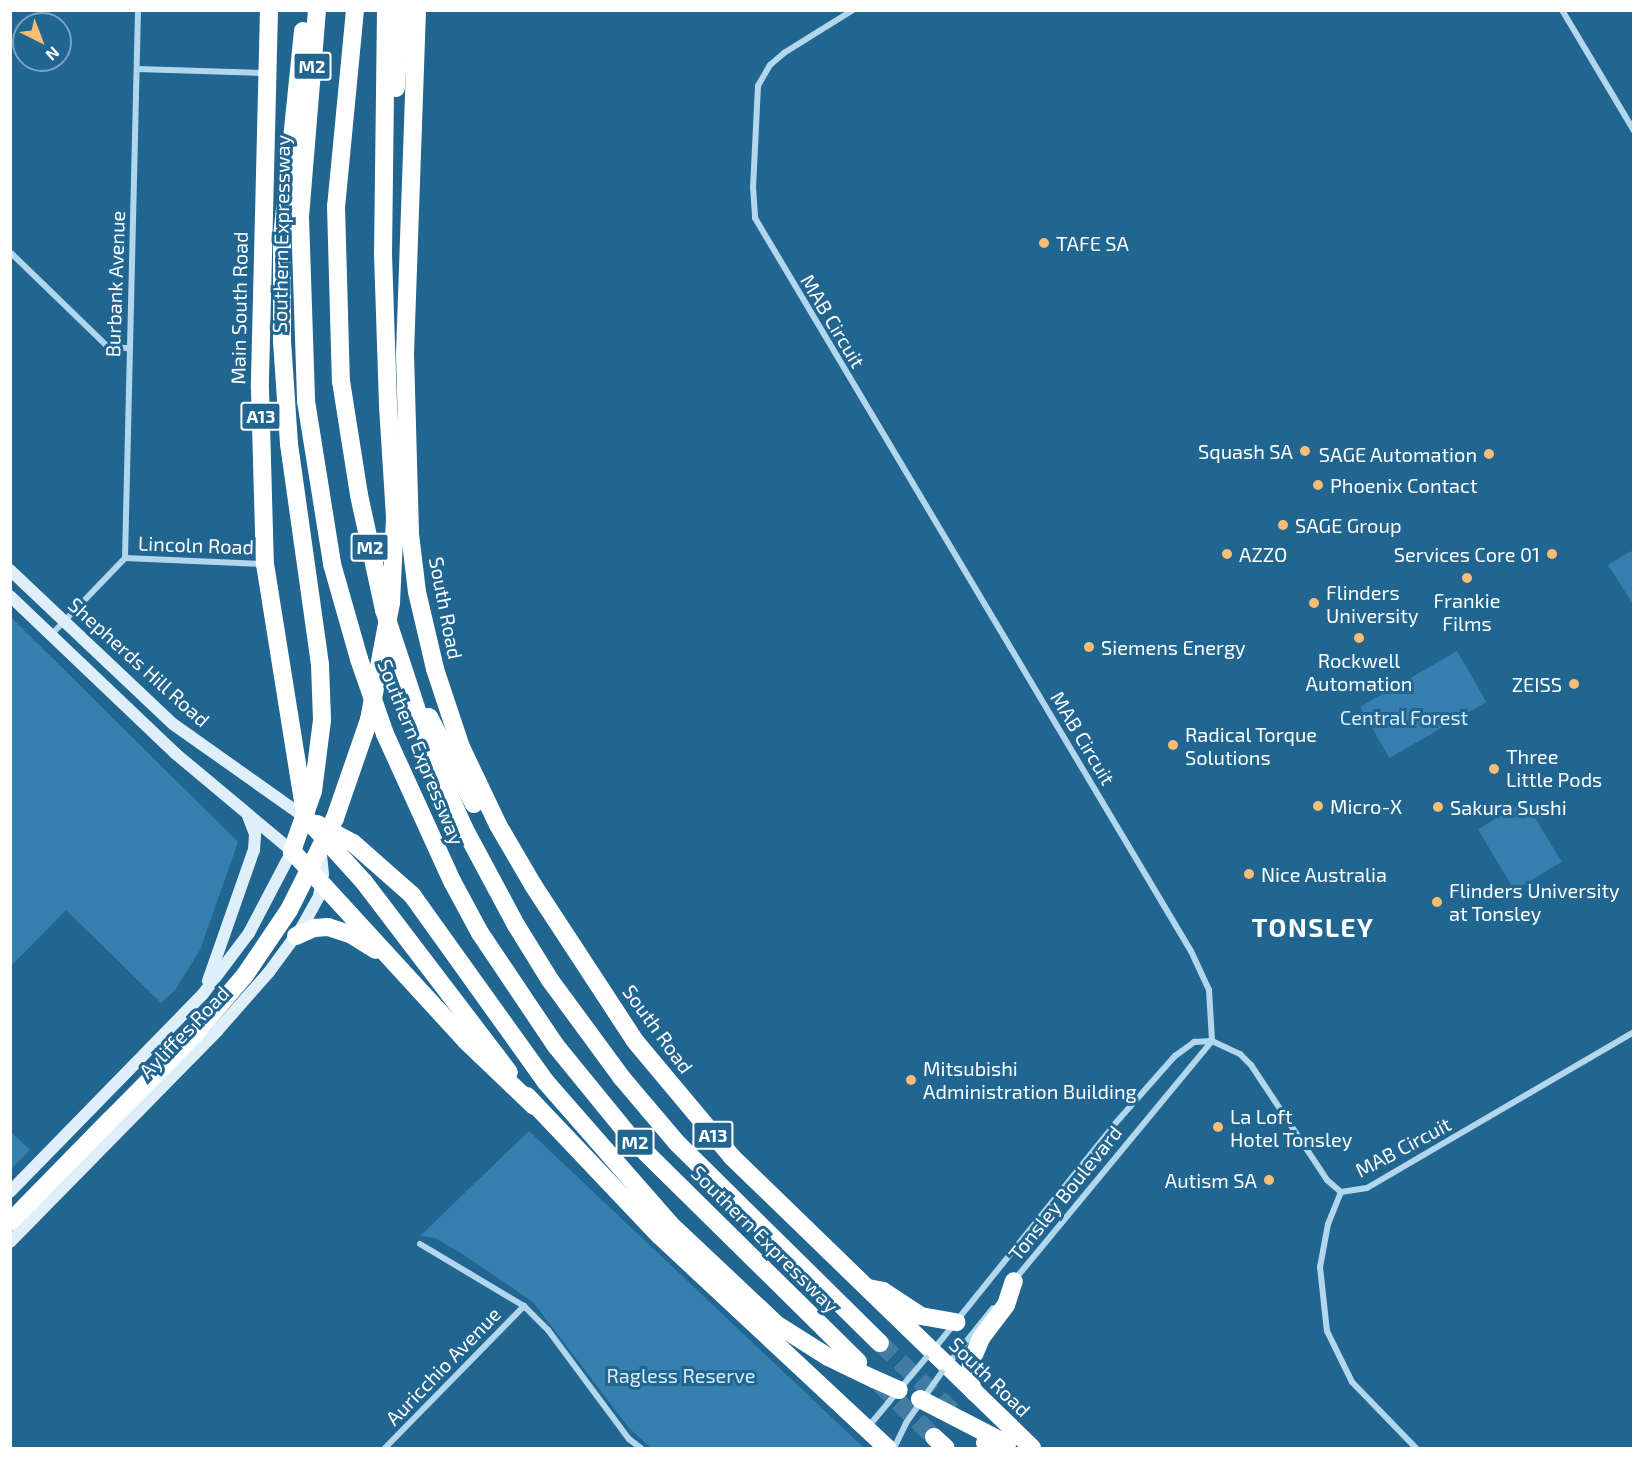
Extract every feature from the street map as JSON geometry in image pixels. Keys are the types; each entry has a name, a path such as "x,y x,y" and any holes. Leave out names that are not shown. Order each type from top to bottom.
{"highway":[{"name":"Main South Road","path":"269,10 260,389 265,564 308,820"},
{"path":"306,10 293,105 281,288 288,444 322,686 320,758 308,820"},
{"name":"Southern Expressway","path":"317,10 300,217 302,345 321,506 359,659 385,734 428,834 480,933 556,1046 631,1138 748,1257 858,1362"},
{"name":"Southern Expressway","path":"355,10 336,206 338,335 359,495 396,650 432,756 464,828 516,925 563,998 622,1078 677,1143 880,1343"},
{"path":"10,1222 189,1041 245,975 302,888 336,818 369,720 391,603 395,517 388,407 382,178 386,10"},
{"path":"382,178 392,154 401,10"},
{"name":"South Road","path":"417,10 405,354 410,534 417,592 435,669 476,781 533,885 635,1041 732,1157 928,1355 975,1394 1032,1449"},
{"path":"396,650 501,854 565,954 615,1022 635,1041"},
{"path":"308,820 371,891 534,1106"},
{"path":"308,820 353,843 412,895 545,1081 617,1168 764,1313 802,1341 894,1396 920,1399 999,1446"},
{"name":"Ayliffes Road","path":"292,851 308,820"},
{"path":"292,851 323,881 466,1041 534,1106 660,1236 887,1449"},
{"path":"296,936 314,928 333,928 358,938 398,964"},
{"path":"975,1394 970,1381 971,1362 981,1338 1006,1305 1014,1281"},
{"path":"863,1287 883,1291 907,1309 931,1320 956,1322"}],"main road":[{"name":"Shepherds Hill Road","path":"10,570 173,724 308,820"},
{"name":"Shepherds Hill Road","path":"10,596 176,754 292,851"},
{"path":"203,994 254,850 254,829 245,812"},
{"name":"Ayliffes Road","path":"10,1242 235,1012 296,936 313,910 323,881 322,852 308,820"},
{"name":"Ayliffes Road","path":"10,1192 203,994 249,933 292,851"}],"street":[{"name":"Burbank Avenue","path":"125,558 138,10"},
{"name":"MAB Circuit","path":"853,10 784,53 770,65 758,86 753,187 755,218 1191,951 1209,990 1212,1041 1240,1054 1251,1065 1327,1180 1341,1192 1367,1188 1634,1032"},
{"path":"1562,10 1634,131"},
{"path":"138,69 267,73"},
{"path":"10,252 108,347 130,348"},
{"name":"Lincoln Road","path":"51,635 125,558 265,564"},
{"name":"Tonsley Boulevard","path":"894,1449 920,1399 1212,1041"},
{"name":"Tonsley Boulevard","path":"866,1429 956,1322 1113,1126 1175,1056 1194,1042 1212,1041"},
{"path":"1341,1192 1328,1224 1320,1268 1327,1331 1352,1382 1416,1449"},
{"path":"420,1244 524,1306 548,1330 629,1439 641,1449"},
{"name":"Auricchio Avenue","path":"386,1449 524,1306"}],"green space":[{"path":"1631,551 1633,554 1633,604 1608,565"},
{"path":"11,617 238,842 200,950 175,990 161,1003 66,910 11,966"},
{"name":"Central Forest","path":"1457,651 1486,702 1390,758 1360,707"},
{"path":"1525,801 1562,862 1514,890 1478,829"},
{"path":"10,1131 30,1150 11,1169 10,1169"},
{"name":"Ragless Reserve","path":"529,1131 864,1448 651,1448 629,1428 533,1302 461,1253 435,1238 420,1236"}],"tunnel":[{"path":"880,1343 955,1414"},
{"path":"879,1383 934,1437"}],"place":[{"name":"TAFE SA","path":"1044,243"},
{"name":"Squash SA","path":"1305,451"},
{"name":"SAGE Automation","path":"1489,454"},
{"name":"Phoenix Contact","path":"1318,485"},
{"name":"SAGE Group","path":"1283,525"},
{"name":"AZZO","path":"1227,554"},
{"name":"Services Core 01","path":"1552,554"},
{"name":"Frankie Films","path":"1467,578"},
{"name":"Flinders University","path":"1314,603"},
{"name":"Rockwell Automation","path":"1359,638"},
{"name":"Siemens Energy","path":"1089,647"},
{"name":"ZEISS","path":"1574,684"},
{"name":"Radical Torque Solutions","path":"1173,745"},
{"name":"Three Little Pods","path":"1494,769"},
{"name":"Micro-X","path":"1318,806"},
{"name":"Sakura Sushi","path":"1438,807"},
{"name":"Nice Australia","path":"1249,874"},
{"name":"Flinders University at Tonsley","path":"1437,902"},
{"name":"Mitsubishi Administration Building","path":"911,1080"},
{"name":"La Loft Hotel Tonsley","path":"1218,1127"},
{"name":"Autism SA","path":"1269,1180"}],"district":[{"name":"TONSLEY","path":"1313,927"}]}
